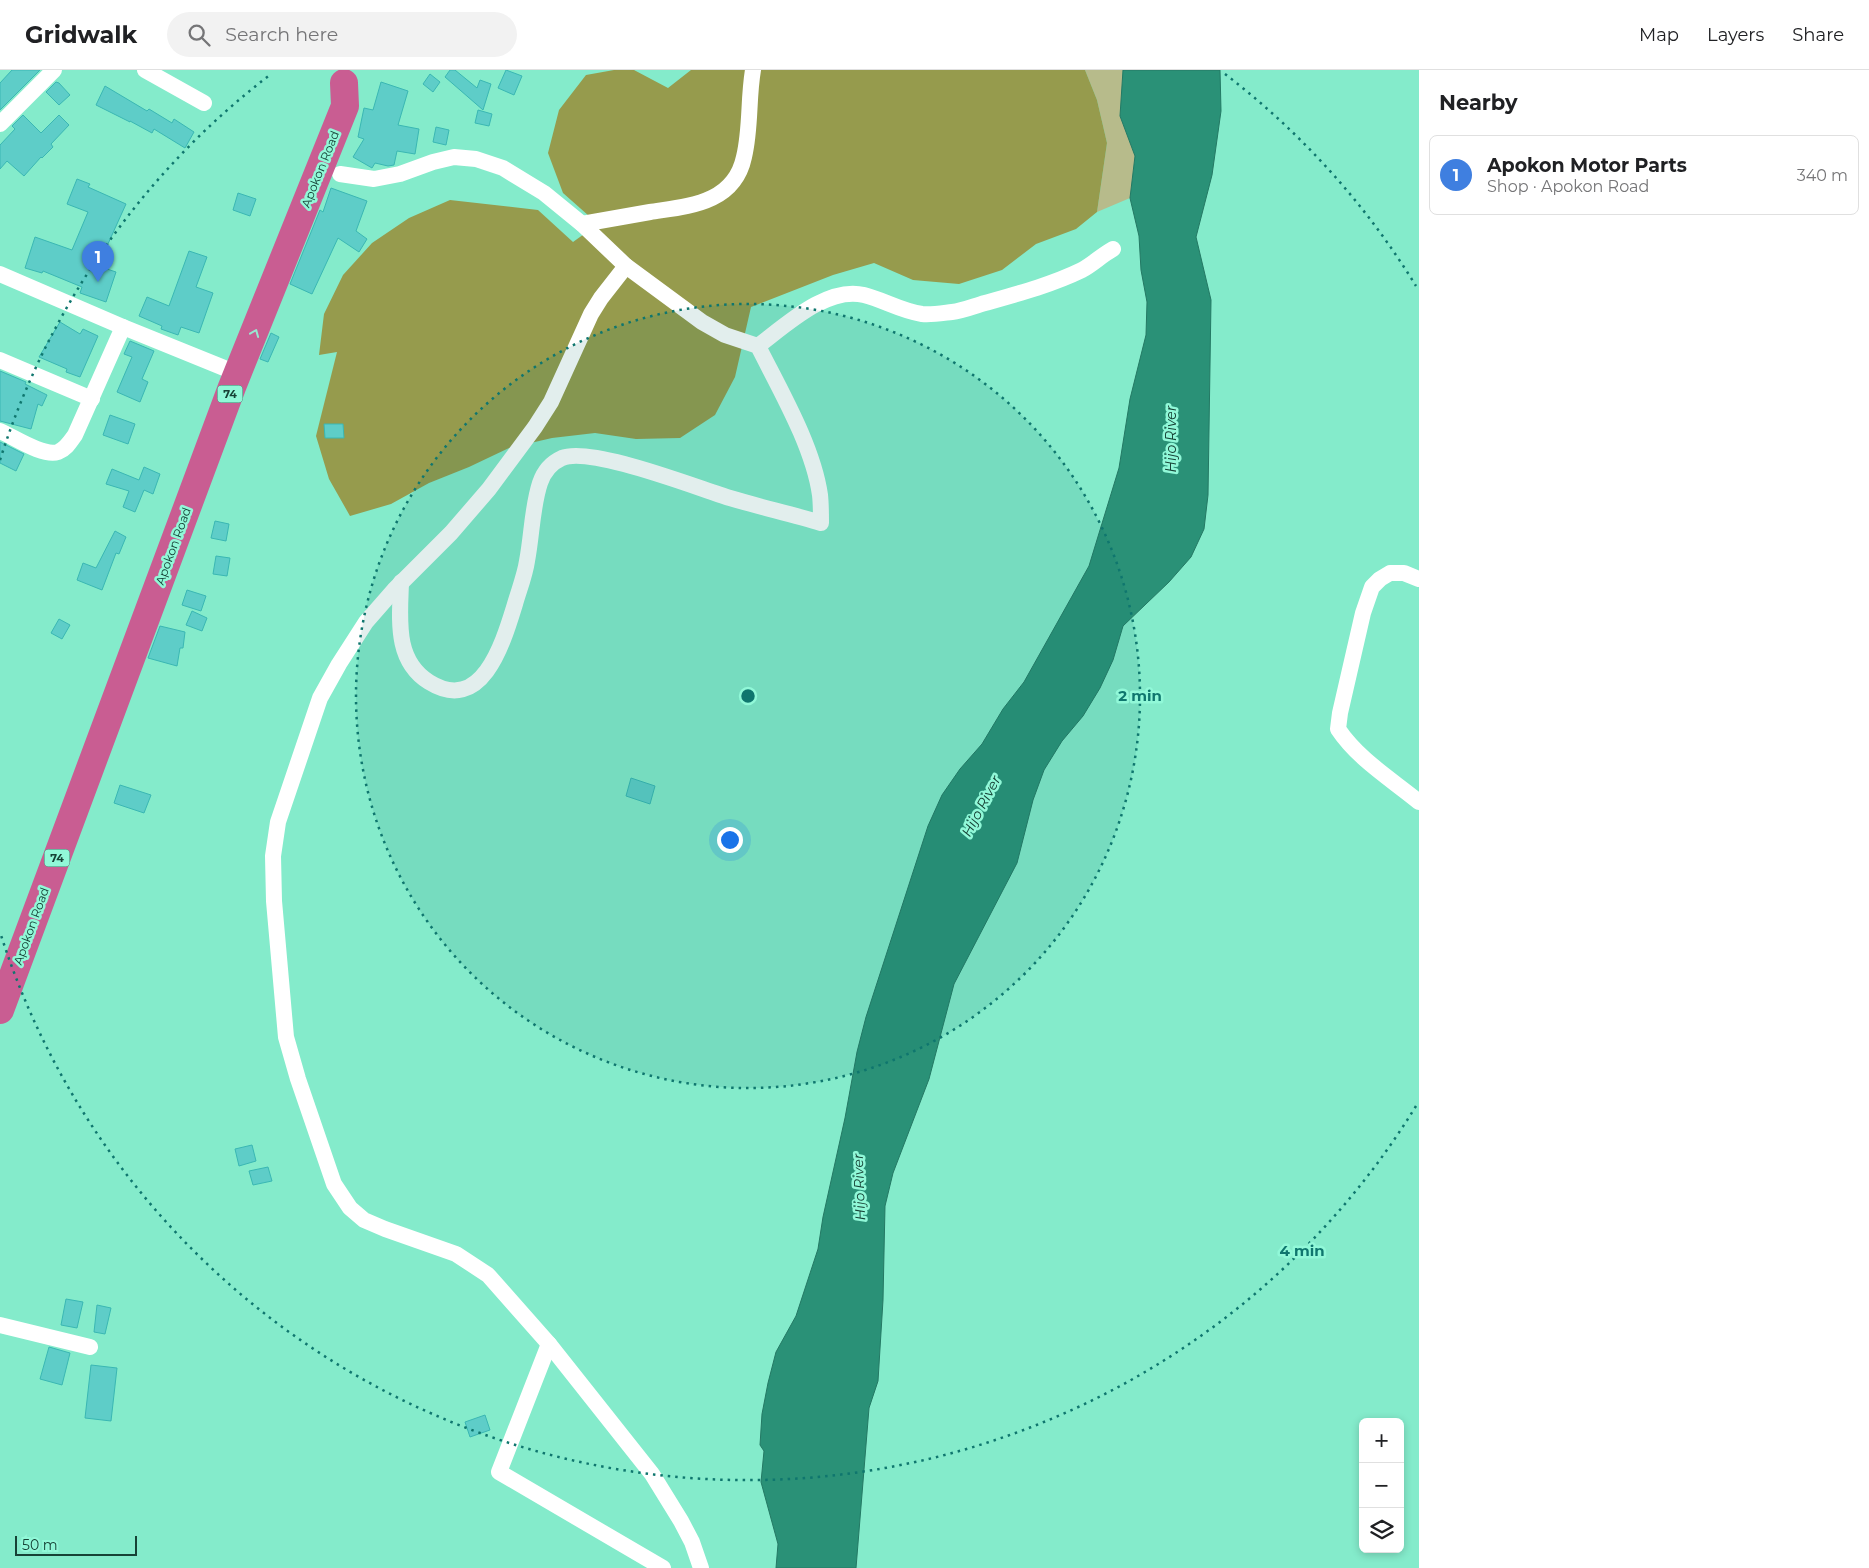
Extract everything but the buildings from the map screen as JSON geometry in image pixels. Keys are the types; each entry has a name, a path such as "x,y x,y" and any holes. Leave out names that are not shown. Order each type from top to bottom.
{"highway":[{"name":"Apokon Road","path":"0,960 98,703 230,370 329,103 347,77"},
{"name":"Apokon Road","path":"0,1010 206,456 230,370"}],"street":[{"path":"0,124 54,70"},
{"path":"145,70 204,103"},
{"path":"582,224 699,204 723,192 736,177 744,159 749,127 752,70"},
{"path":"340,174 374,179 400,174 433,162 454,157 476,159 503,168 544,193 582,224 626,266 702,322 725,335 758,346 786,402 814,472 820,496 821,523 731,498 602,458 564,457 554,462 546,470 536,498 527,563 506,633 489,670 478,682 466,689 453,692 436,686 410,666 404,649 400,624 401,582"},
{"path":"758,346 802,313 828,299 847,293 865,295 899,308 923,314 955,312 1065,278 1113,249"},
{"path":"626,266 601,298 551,402 535,427 477,504 451,533 401,582 366,622 320,698 278,822 273,856 274,902 286,1037 298,1079 334,1184 350,1208 364,1220 456,1254 488,1275 549,1344 652,1474 681,1520 692,1542 701,1568"},
{"path":"0,274 123,327 230,370"},
{"path":"0,431 47,453 58,452 68,446 75,435 123,327"},
{"path":"0,360 92,398"},
{"path":"1419,579 1404,573 1390,573 1372,587 1363,613 1338,729 1347,742 1359,753 1419,802"},
{"path":"0,1325 90,1347"},
{"path":"549,1344 499,1472 663,1568"}],"green space":[{"path":"614,70 634,70 668,88 691,70 1085,70 1097,100 1107,143 1097,212 1076,229 1036,244 1002,270 959,284 913,280 874,263 833,275 751,307 735,377 715,415 680,438 636,439 595,433 552,438 509,448 429,483 391,504 350,516 329,479 316,436 337,352 319,355 324,314 343,275 372,243 409,218 450,200 538,210 573,242 598,224 563,193 548,153 559,110 586,75"},
{"path":"1085,70 1123,70 1120,116 1135,156 1130,198 1097,212 1107,143 1097,100"}],"water":[{"name":"Hijo River","path":"1123,70 1220,70 1221,111 1212,175 1196,237 1211,300 1208,495 1204,529 1191,557 1169,582 1123,626 1113,660 1100,688 1083,716 1062,741 1044,770 1033,800 1017,863 954,984 929,1079 893,1173 885,1206 883,1300 878,1381 869,1408 856,1568 776,1568 778,1544 761,1482 764,1451 760,1445 762,1414 776,1352 796,1316 818,1249 857,1052 866,1017 928,826 942,795 960,769 982,744 1003,709 1024,682 1089,566 1119,468 1130,399 1146,335 1147,302 1141,270 1139,236 1130,198 1135,156 1120,116"}],"place":[{"name":"Apokon Motor Parts","path":"98,282"}]}
